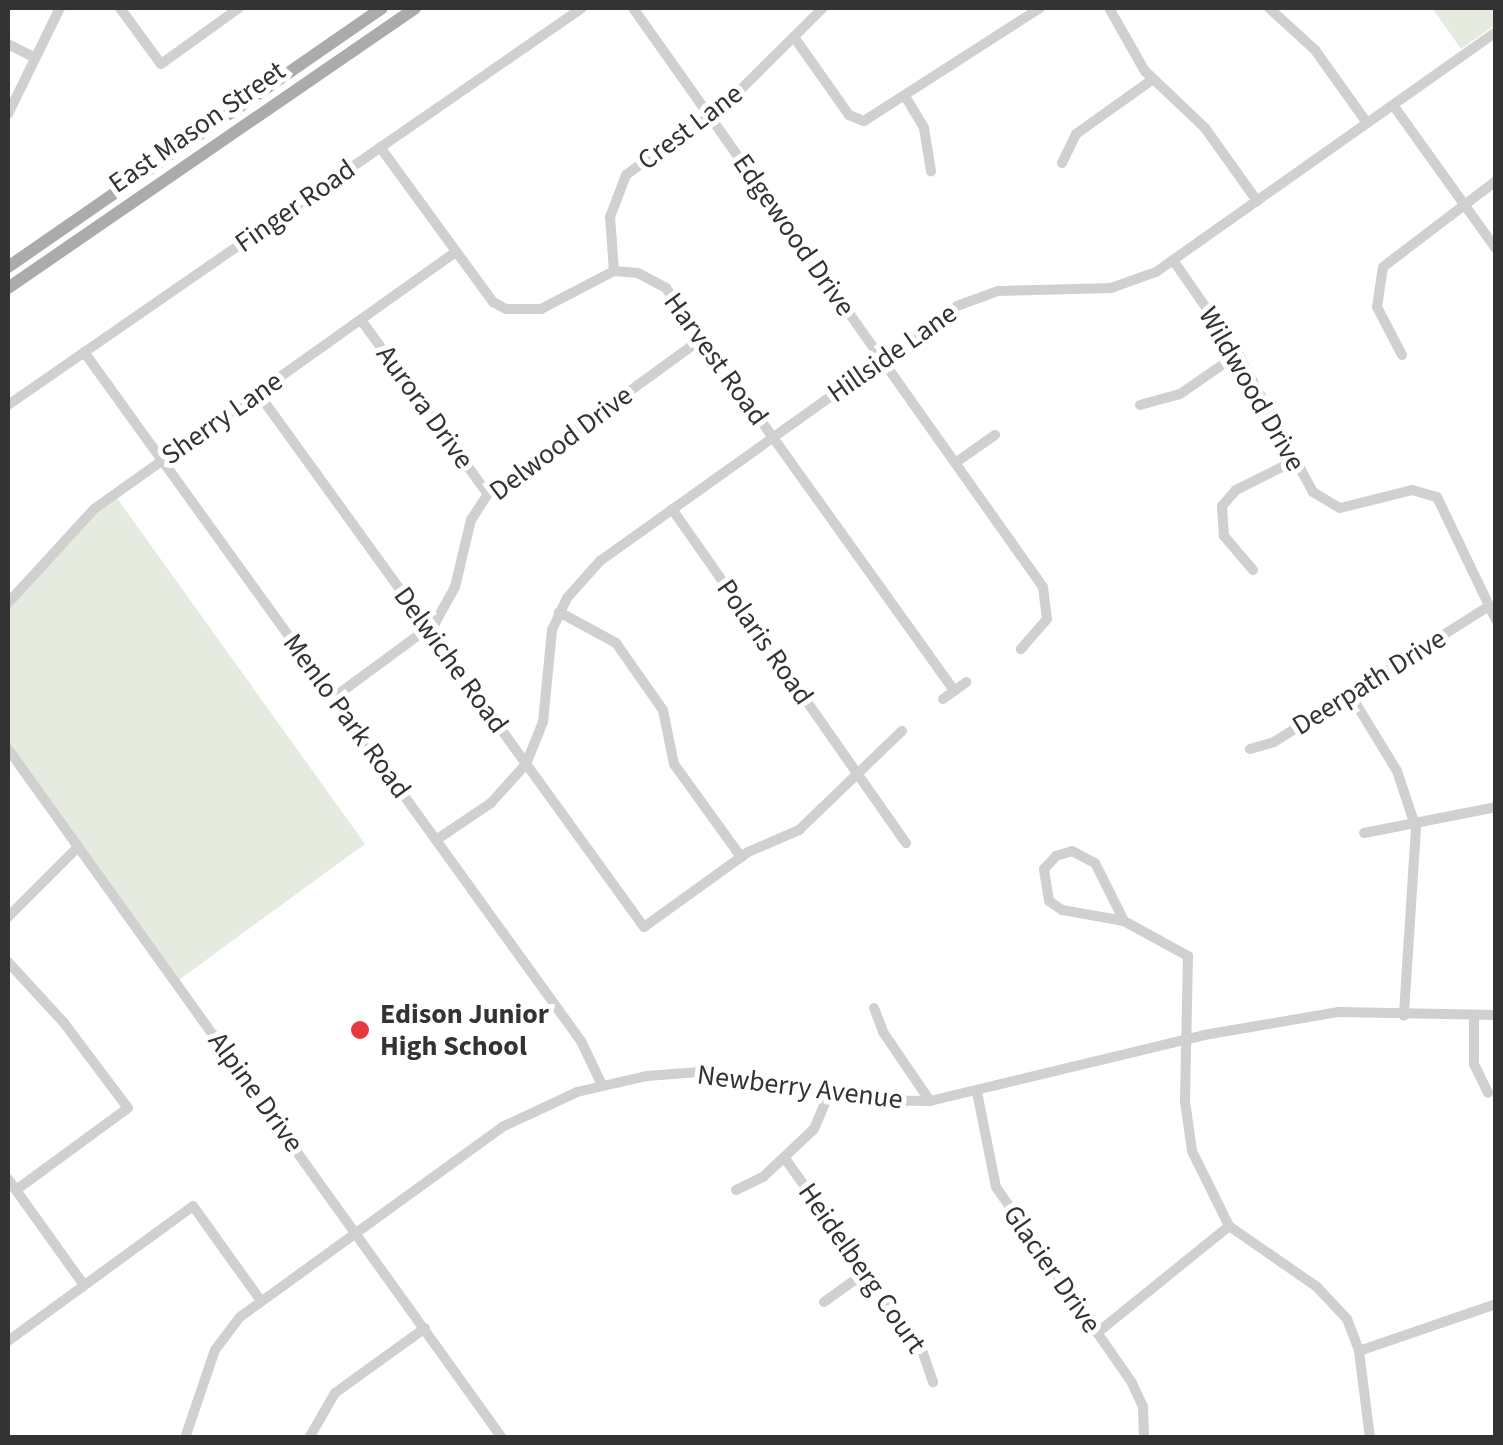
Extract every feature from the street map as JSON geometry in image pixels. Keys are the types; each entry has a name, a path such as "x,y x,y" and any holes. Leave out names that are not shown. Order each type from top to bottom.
{"main road":[{"name":"East Mason Street","path":"8,267 382,8"},
{"name":"East Mason Street","path":"8,288 415,8"}],"street":[{"path":"8,114 60,8"},
{"path":"120,8 162,64 239,8"},
{"name":"Finger Road","path":"8,404 582,8"},
{"name":"Edgewood Drive","path":"633,8 1043,587 1048,613 1044,628 1021,649"},
{"name":"Crest Lane","path":"614,271 610,217 620,184 709,115 823,8"},
{"path":"794,37 854,119 868,121 1040,8"},
{"path":"1109,8 1153,79 1205,128 1257,201"},
{"path":"1269,8 1316,50 1367,123"},
{"name":"Hillside Lane","path":"436,840 491,803 526,764 543,722 548,646 559,612 587,572 882,359 983,294 1111,288 1173,260 1496,32"},
{"path":"8,44 35,58"},
{"path":"1062,163 1076,134 1153,79"},
{"path":"905,96 924,128 932,171"},
{"path":"1393,105 1496,249"},
{"path":"380,147 494,302 523,312 541,310 614,271"},
{"path":"1402,355 1387,333 1376,286 1389,259 1496,181"},
{"name":"Sherry Lane","path":"8,604 74,526 455,252"},
{"name":"Wildwood Drive","path":"1173,260 1238,354 1292,462 1312,492 1340,508 1412,490 1437,496 1486,608 1496,620"},
{"name":"Harvest Road","path":"614,271 658,282 703,338 954,690"},
{"name":"Aurora Drive","path":"361,320 488,494"},
{"name":"Delwood Drive","path":"333,698 429,630 450,599 465,534 488,494 703,338"},
{"name":"Menlo Park Road","path":"84,352 581,1041 602,1085"},
{"path":"1140,405 1180,394 1238,354"},
{"name":"Delwiche Road","path":"258,393 644,927 741,856"},
{"path":"955,462 994,434"},
{"path":"1254,570 1224,536 1222,506 1236,490 1292,462"},
{"name":"Polaris Road","path":"672,509 906,843"},
{"name":"Deerpath Drive","path":"1250,749 1274,742 1486,608"},
{"path":"559,612 616,643 663,710 674,764 741,856 799,830 902,731"},
{"path":"942,699 966,682"},
{"path":"1350,694 1398,771 1415,824 1418,868 1404,1016"},
{"name":"Alpine Drive","path":"8,749 502,1438"},
{"path":"1364,833 1496,806"},
{"path":"8,917 78,847"},
{"path":"1124,921 1091,858 1063,852 1046,864 1042,888 1055,907 1124,921 1188,956 1188,1133 1211,1199 1229,1226 1330,1297 1359,1350 1370,1438"},
{"path":"8,962 64,1023 128,1108 16,1190"},
{"path":"874,1008 882,1032 930,1101"},
{"name":"Newberry Avenue","path":"185,1438 215,1350 261,1301 502,1127 602,1085 673,1073 724,1073 829,1094 930,1101 1188,1039 1339,1012 1474,1018 1496,1015"},
{"path":"1474,1018 1474,1064 1488,1093"},
{"name":"Glacier Drive","path":"978,1092 996,1187 1139,1396 1144,1438"},
{"path":"736,1190 784,1157 821,1121 829,1094"},
{"name":"Heidelberg Court","path":"784,1157 923,1352 933,1382"},
{"path":"8,1179 84,1285"},
{"path":"8,1341 192,1206 261,1301"},
{"path":"1097,1334 1229,1226"},
{"path":"824,1302 866,1272"},
{"path":"1359,1350 1496,1304"},
{"path":"309,1438 335,1393 425,1328"}],"shaded area":[{"path":"1432,8 1495,8 1495,25 1461,49"},
{"path":"114,494 365,844 176,982 8,749 8,603"}],"place":[{"name":"Edison Junior High School","path":"360,1030"}]}
